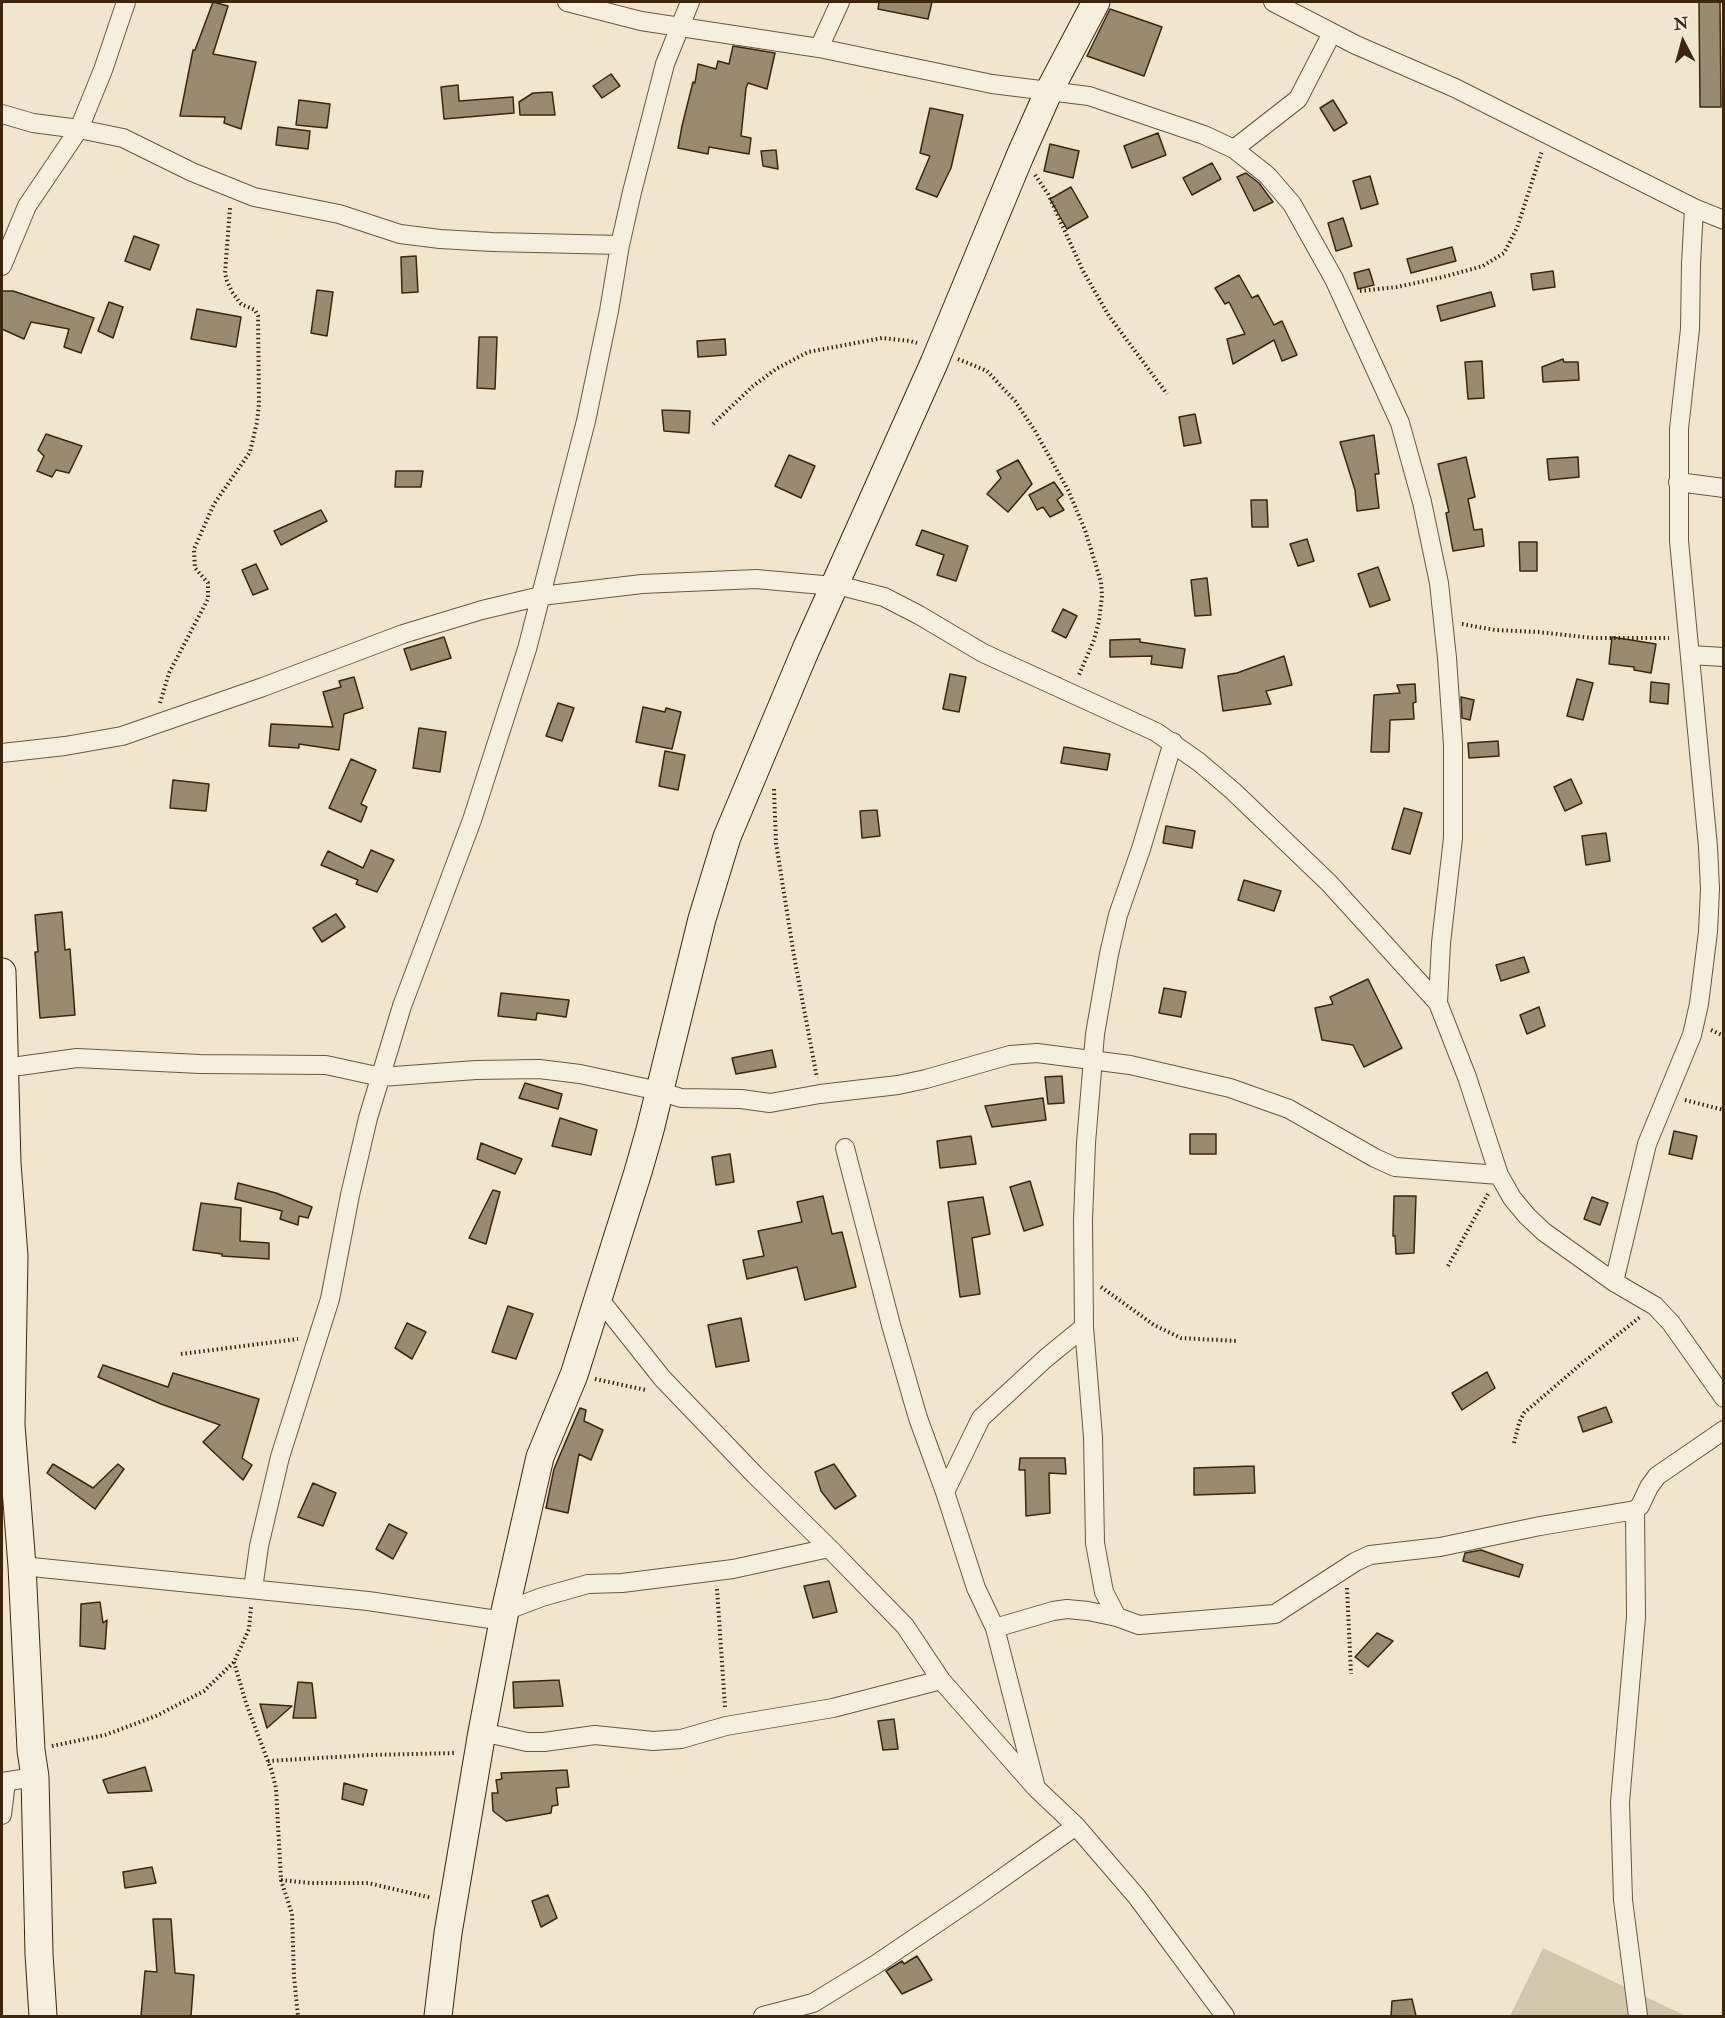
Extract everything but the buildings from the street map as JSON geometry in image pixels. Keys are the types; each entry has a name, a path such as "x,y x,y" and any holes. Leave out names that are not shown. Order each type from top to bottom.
{"street":[{"path":"2,266 27,206 79,129 103,70 126,2"},
{"path":"567,2 641,21 819,48 992,84 1048,93 1089,96 1204,135 1234,149 1267,175 1292,204 1341,293 1391,401 1407,444 1439,583 1453,744 1454,806 1453,838 1441,943 1438,1003"},
{"path":"252,1589 280,1457 320,1337 330,1299 359,1155 381,1077 402,1006 472,820 527,649 586,421 620,245 665,64 690,2"},
{"path":"819,48 840,2"},
{"path":"438,2016 453,1904 480,1742 504,1616 540,1457 574,1375 597,1296 638,1172 702,919 727,837 938,352 1020,156 1048,93 1096,2"},
{"path":"1273,2 1332,33 1455,88 1694,208 1724,220"},
{"path":"1234,149 1298,99 1332,33"},
{"path":"2,114 33,123 123,138 176,165 232,189 286,205 339,214 400,234 482,242 620,245"},
{"path":"1614,1282 1647,1144 1692,1035 1707,942 1717,913 1708,847 1679,541 1679,429 1690,329 1690,264 1694,208"},
{"path":"1678,482 1724,488"},
{"path":"2,753 51,748 122,736 394,636 482,609 541,596 642,584 756,579 835,586 884,597 983,653 1070,694 1137,722 1173,742 1233,791 1329,883 1438,1003 1467,1077 1499,1175 1512,1198 1544,1232 1614,1282 1655,1306 1671,1323 1724,1398"},
{"path":"1689,646 1724,657"},
{"path":"1117,1617 1104,1593 1095,1544 1093,1437 1084,1327 1086,1143 1093,1059 1108,954 1118,915 1141,849 1173,742"},
{"path":"2,972 5,1068 4,1163 14,1256 11,1425 8,1467 22,1566 31,1750 35,1777 39,1954 43,2016"},
{"path":"5,1068 77,1058 200,1064 326,1065 381,1077 476,1070 539,1069 580,1074 689,1099 741,1099 770,1102 926,1080 1016,1054 1037,1053 1093,1059 1230,1088 1289,1109 1395,1167 1499,1175"},
{"path":"845,1148 918,1418 976,1587 995,1628 1036,1788"},
{"path":"597,1296 640,1353 755,1475 905,1626 941,1680 1036,1788 1076,1826 1137,1897 1225,2016"},
{"path":"945,1492 981,1418 1046,1358 1084,1327"},
{"path":"995,1628 1067,1609 1117,1617 1144,1625 1275,1614 1355,1562 1370,1556 1440,1547 1635,1509 1640,1506 1657,1476 1724,1430"},
{"path":"1635,1509 1636,1617 1620,1802 1623,1900 1638,2016"},
{"path":"22,1566 504,1616 542,1597 588,1584 622,1583 733,1569 829,1548"},
{"path":"480,1742 544,1742 595,1735 653,1741 681,1739 726,1726 832,1708 941,1680"},
{"path":"2,1815 4,1782 35,1777"},
{"path":"763,2016 799,2008 875,1965 1076,1826"}],"path":[{"path":"1341,293 1397,287 1443,277 1483,266 1500,256 1507,248 1517,228 1549,134"},
{"path":"1020,156 1048,194 1083,271 1109,316 1167,394"},
{"path":"153,726 169,673 208,599 208,583 195,568 194,549 214,504 250,452 257,422 258,316 255,310 241,304 232,292 225,273 232,189"},
{"path":"713,424 753,386 776,369 808,352 873,340 910,340 987,371 1015,401 1035,431 1068,490 1085,530 1101,582 1099,621 1094,640 1070,694"},
{"path":"1443,625 1464,624 1495,630 1689,646"},
{"path":"774,783 777,852 820,1094"},
{"path":"1667,1095 1724,1110"},
{"path":"1448,1266 1499,1175"},
{"path":"1084,1270 1104,1289 1154,1325 1181,1338 1238,1341"},
{"path":"1514,1443 1518,1423 1524,1413 1581,1364 1655,1306"},
{"path":"181,1354 320,1337"},
{"path":"574,1375 625,1384 685,1400"},
{"path":"1346,1568 1351,1674"},
{"path":"713,1571 717,1582 726,1726"},
{"path":"31,1750 105,1735 156,1716 204,1691 234,1662 249,1629 252,1589"},
{"path":"234,1662 276,1788 281,1880 292,1914 298,2016"},
{"path":"267,1761 370,1755 480,1742"},
{"path":"281,1880 310,1883 368,1883 453,1904"}],"shaded area":[{"path":"1543,1948 1686,2016 1510,2016"}]}
